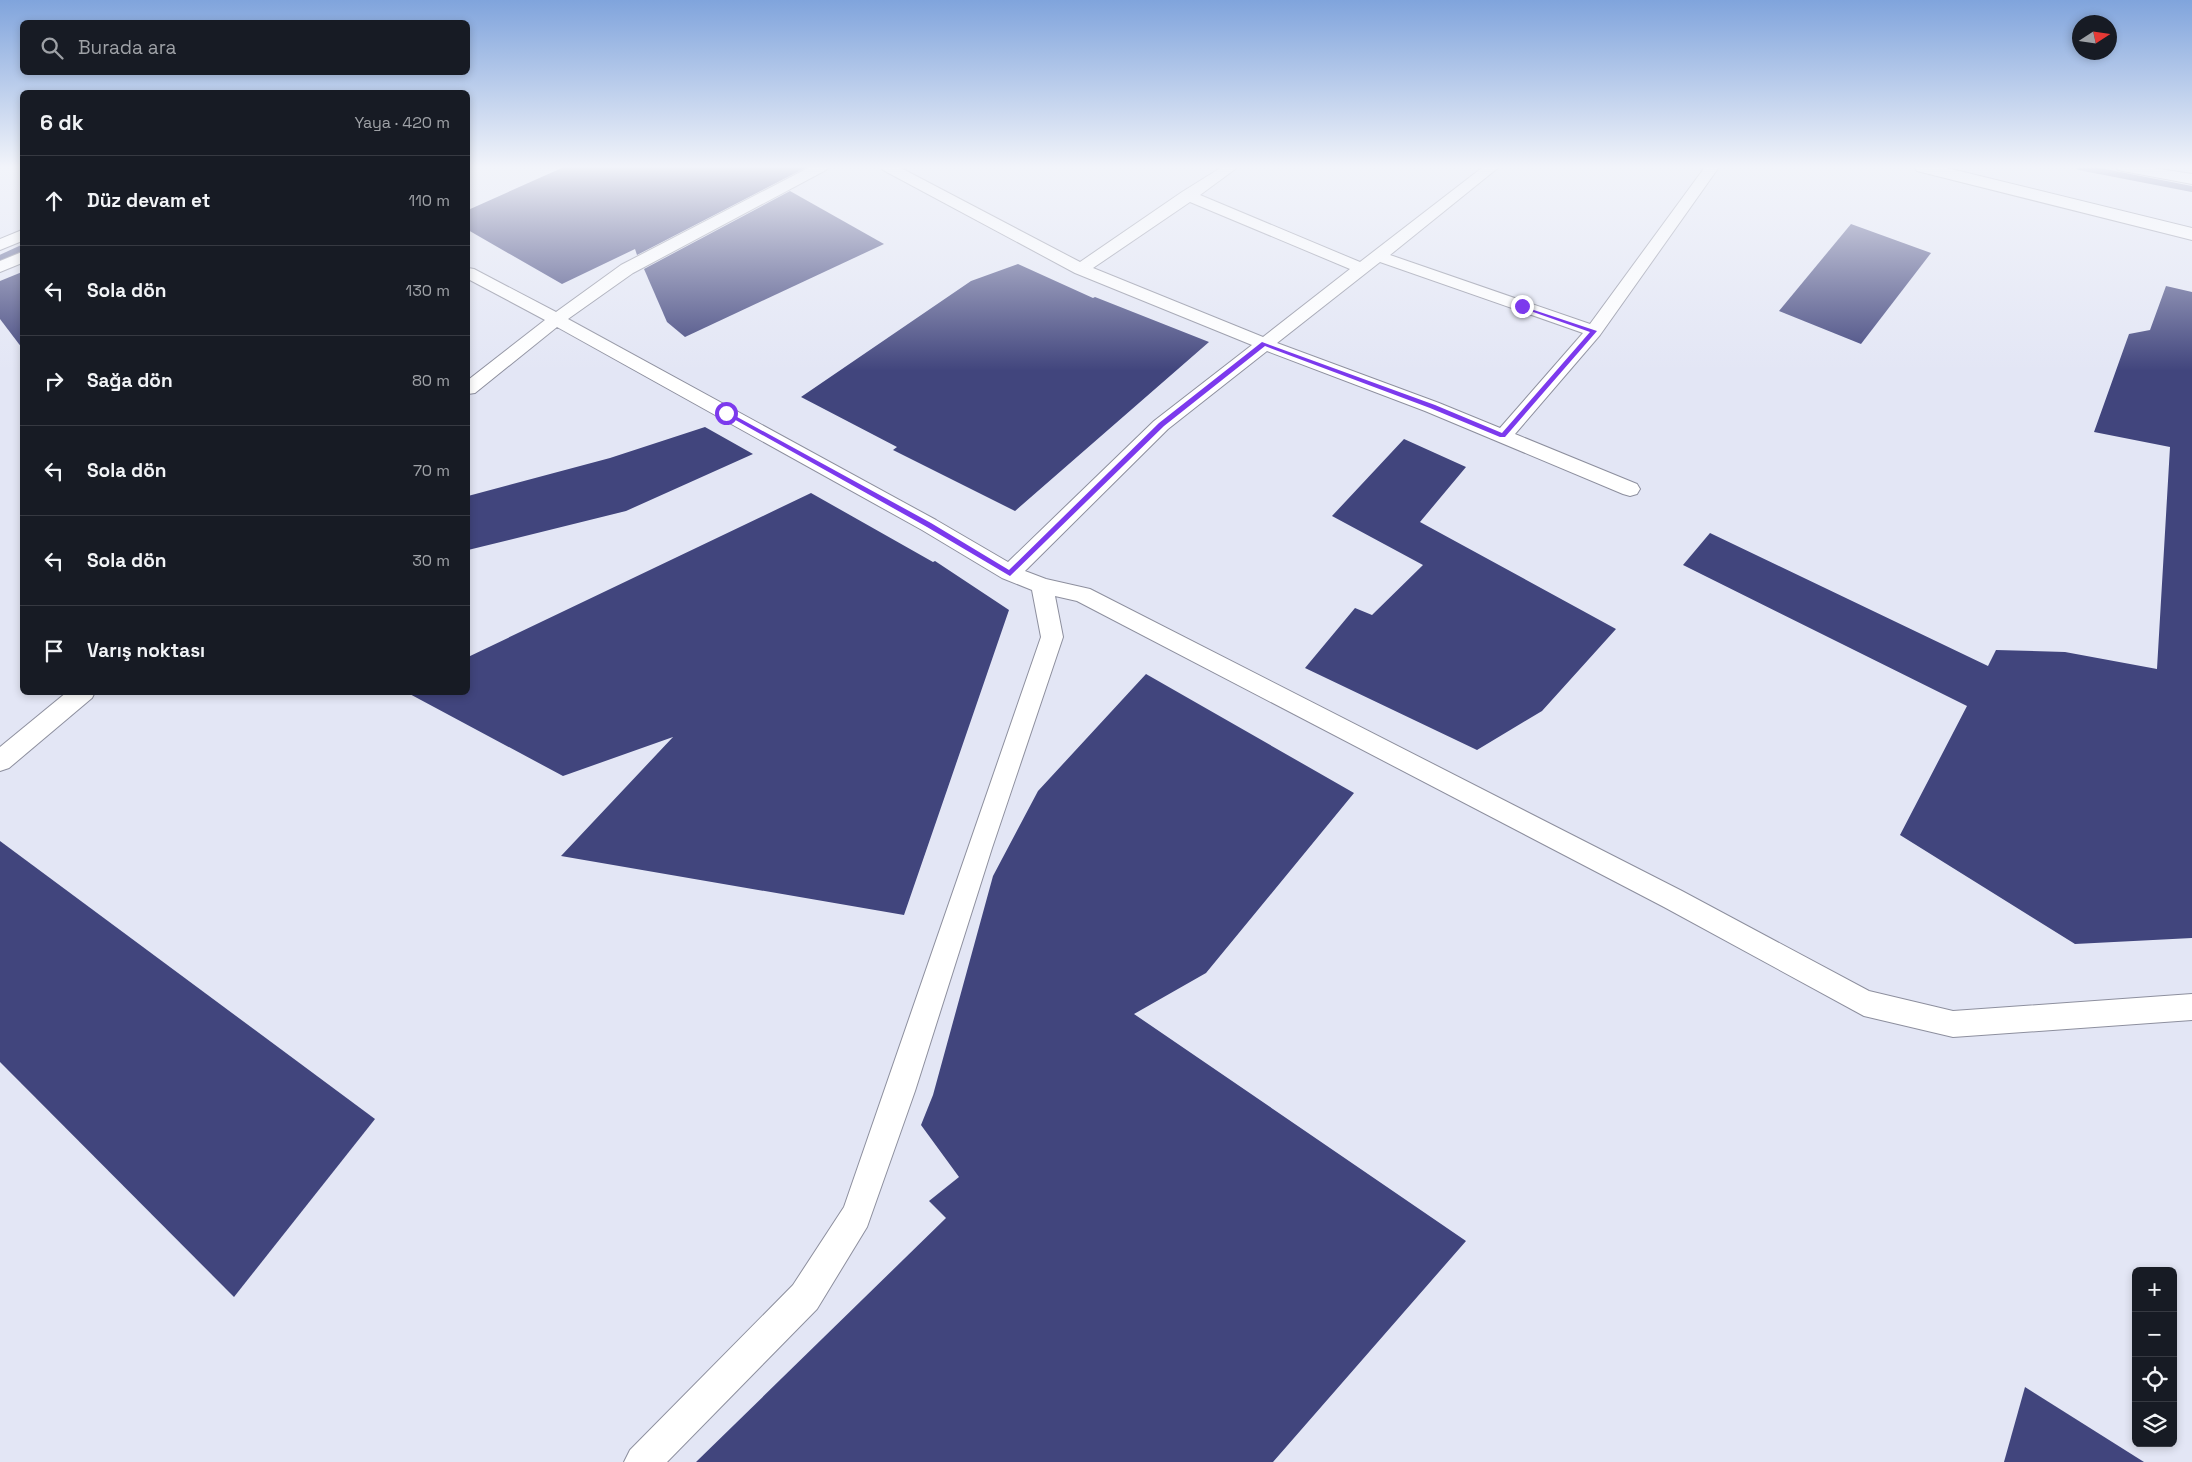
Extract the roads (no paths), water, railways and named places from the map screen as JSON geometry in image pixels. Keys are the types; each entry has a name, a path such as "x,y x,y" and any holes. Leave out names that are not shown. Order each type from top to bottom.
{"street":[{"path":"470,387 627,269 691,235"},
{"path":"1017,235 1081,269 1264,344 1432,407 1630,488"},
{"path":"1081,269 1131,235"},
{"path":"1282,235 1361,268"},
{"path":"1010,573 1161,425 1404,235"},
{"path":"1503,436 1594,331 1663,235"},
{"path":"0,245 20,236"},
{"path":"1377,256 1594,331"},
{"path":"0,267 20,258"},
{"path":"470,274 929,525 1010,573 1042,586 1082,594 1673,899 1864,1003 1953,1024 2192,1007"},
{"path":"642,1462 805,1297 856,1216 900,1091 979,848 1052,637 1042,586"},
{"path":"0,761 80,695"}],"waterway":[{"path":"0,258 20,249"}]}
